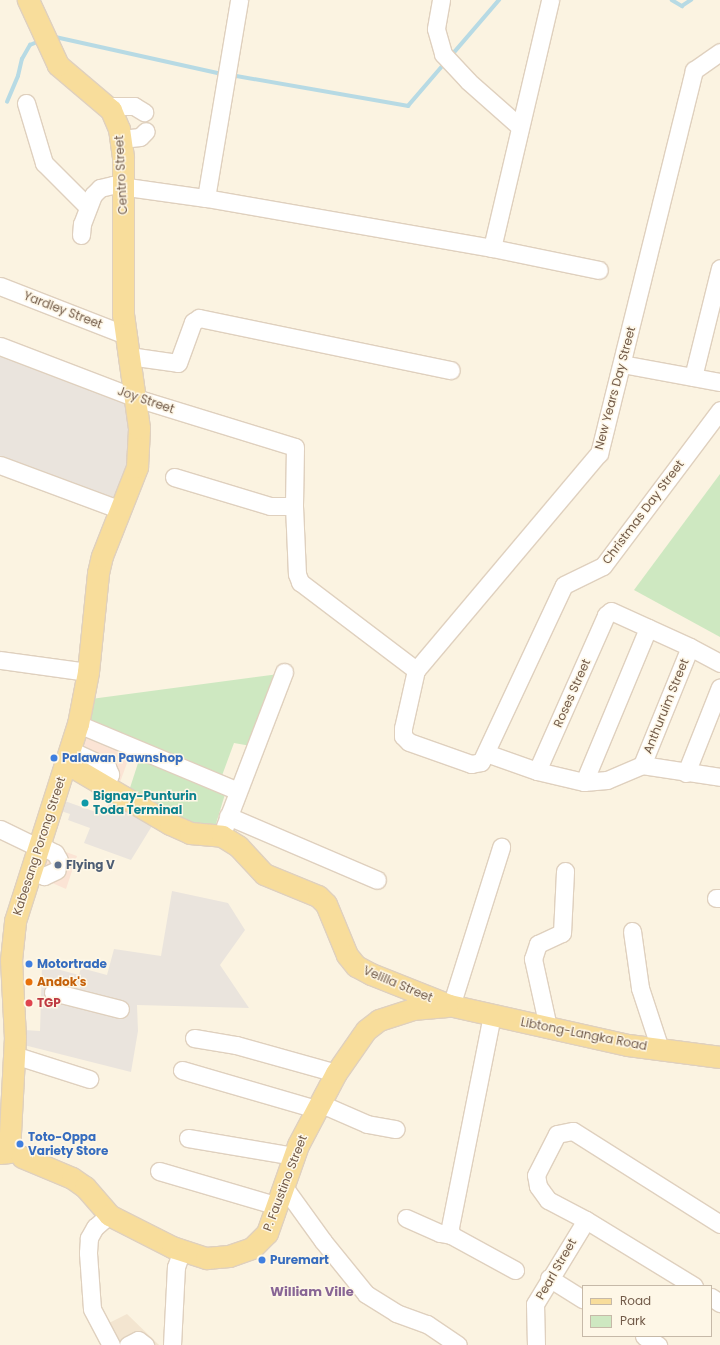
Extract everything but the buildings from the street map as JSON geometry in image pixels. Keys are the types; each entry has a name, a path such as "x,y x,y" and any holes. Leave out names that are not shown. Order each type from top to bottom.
{"main road":[{"name":"Centro Street","path":"30,4 52,56 58,65 105,106 115,118 122,139 124,186 123,314 126,335"},
{"name":"Kabesang Porong Street","path":"10,1154 14,1055 6,960 15,921 37,847 74,759 78,724 88,672 98,573 102,556 137,467 139,428 126,335"},
{"name":"Velilla Street","path":"74,759 106,786 170,824 190,833 222,836 238,846 264,874 318,896 326,904 347,955 356,966 450,1006"},
{"name":"Libtong-Langka Road","path":"450,1006 660,1049 719,1052"},
{"name":"P. Faustino Street","path":"10,1154 72,1178 85,1187 109,1215 182,1250 206,1258 229,1256 252,1248 267,1233 281,1197 294,1156 317,1106 336,1073 366,1030 379,1020 412,1009 450,1006"}],"street":[{"path":"206,198 239,0"},
{"path":"441,0 436,29 443,54 468,81 520,127"},
{"path":"492,248 550,0"},
{"name":"New Years Day Street","path":"416,670 599,453 694,70 720,52"},
{"path":"26,103 44,163 87,206"},
{"path":"105,106 134,106 144,112"},
{"path":"122,139 140,137 146,131"},
{"path":"81,235 87,206 100,188 124,186 206,198 492,248 599,270"},
{"path":"693,377 720,268"},
{"name":"Yardley Street","path":"0,286 126,335"},
{"path":"129,356 178,363 192,322 199,318 451,370"},
{"name":"Joy Street","path":"0,346 136,398 295,447 294,506"},
{"path":"622,364 720,382"},
{"name":"Christmas Day Street","path":"486,753 564,585 603,566 720,410"},
{"path":"0,465 121,510"},
{"path":"174,477 270,506 294,506 297,574 300,582 416,670 402,728 403,736 409,742 471,764 481,762 486,753 537,771 584,782 607,780 642,765 686,773 720,777"},
{"name":"Roses Street","path":"537,771 606,615 616,612 648,628"},
{"path":"584,782 648,628 690,647 720,663"},
{"name":"Anthuruim Street","path":"642,765 690,647"},
{"path":"0,660 88,672"},
{"path":"284,672 227,821 377,880"},
{"path":"686,773 720,687"},
{"path":"78,724 238,791"},
{"path":"0,829 37,847 55,853 58,865 44,876 30,871"},
{"path":"450,1006 501,847"},
{"path":"548,1027 533,958 538,944 562,933 565,871"},
{"path":"632,930 640,988 660,1049"},
{"path":"53,992 120,1009"},
{"path":"451,1235 450,1228 492,1015"},
{"path":"194,1038 236,1045 336,1073"},
{"path":"14,1055 89,1079"},
{"path":"182,1070 317,1106 366,1124 396,1129"},
{"path":"692,1285 586,1220 548,1200 538,1186 536,1175 557,1134 573,1130 720,1224"},
{"path":"188,1138 294,1156"},
{"path":"159,1171 281,1197 323,1241 366,1294 396,1313 427,1324 458,1345"},
{"path":"109,1215 95,1227 89,1238 88,1253 92,1309 111,1345"},
{"path":"406,1218 440,1233 451,1235 515,1270"},
{"name":"Pearl Street","path":"536,1345 533,1315 535,1304 549,1278 586,1220"},
{"path":"172,1345 176,1267 182,1250"},
{"path":"549,1278 582,1297"},
{"path":"646,1337 658,1345"},
{"path":"128,1345 138,1340 144,1345"}],"shaded area":[{"path":"0,353 129,400 130,452 115,505 0,461"},
{"path":"82,734 131,752 119,785 78,759"},
{"path":"112,796 155,821 131,860 84,843 90,828 68,820 70,814 58,810 62,800 104,815"},
{"path":"46,845 77,856 66,889 36,876"},
{"path":"172,891 228,903 245,930 220,965 249,1008 137,1005 138,1031 131,1072 24,1045 24,1030 40,1031 42,965 79,975 81,968 107,975 114,949 161,956"},
{"path":"127,1314 159,1345 107,1345 99,1328"}],"green space":[{"path":"720,474 720,637 634,590"},
{"path":"279,674 251,746 234,743 220,781 85,720 91,699"},
{"path":"140,757 226,791 215,827 192,826 128,794"}],"waterway":[{"path":"451,56 499,0"},
{"path":"672,0 682,6 691,0"},
{"path":"51,36 223,74"},
{"path":"7,102 18,76 22,59 30,45 40,41"},
{"path":"231,75 408,106 445,63"}],"place":[{"name":"Palawan Pawnshop","path":"54,758"},
{"name":"Bignay-Punturin Toda Terminal","path":"85,803"},
{"name":"Flying V","path":"58,865"},
{"name":"Motortrade","path":"29,964"},
{"name":"Andok's","path":"29,982"},
{"name":"TGP","path":"29,1003"},
{"name":"Toto-Oppa Variety Store","path":"20,1144"},
{"name":"Puremart","path":"262,1260"}],"district":[{"name":"William Ville","path":"312,1292"}]}
